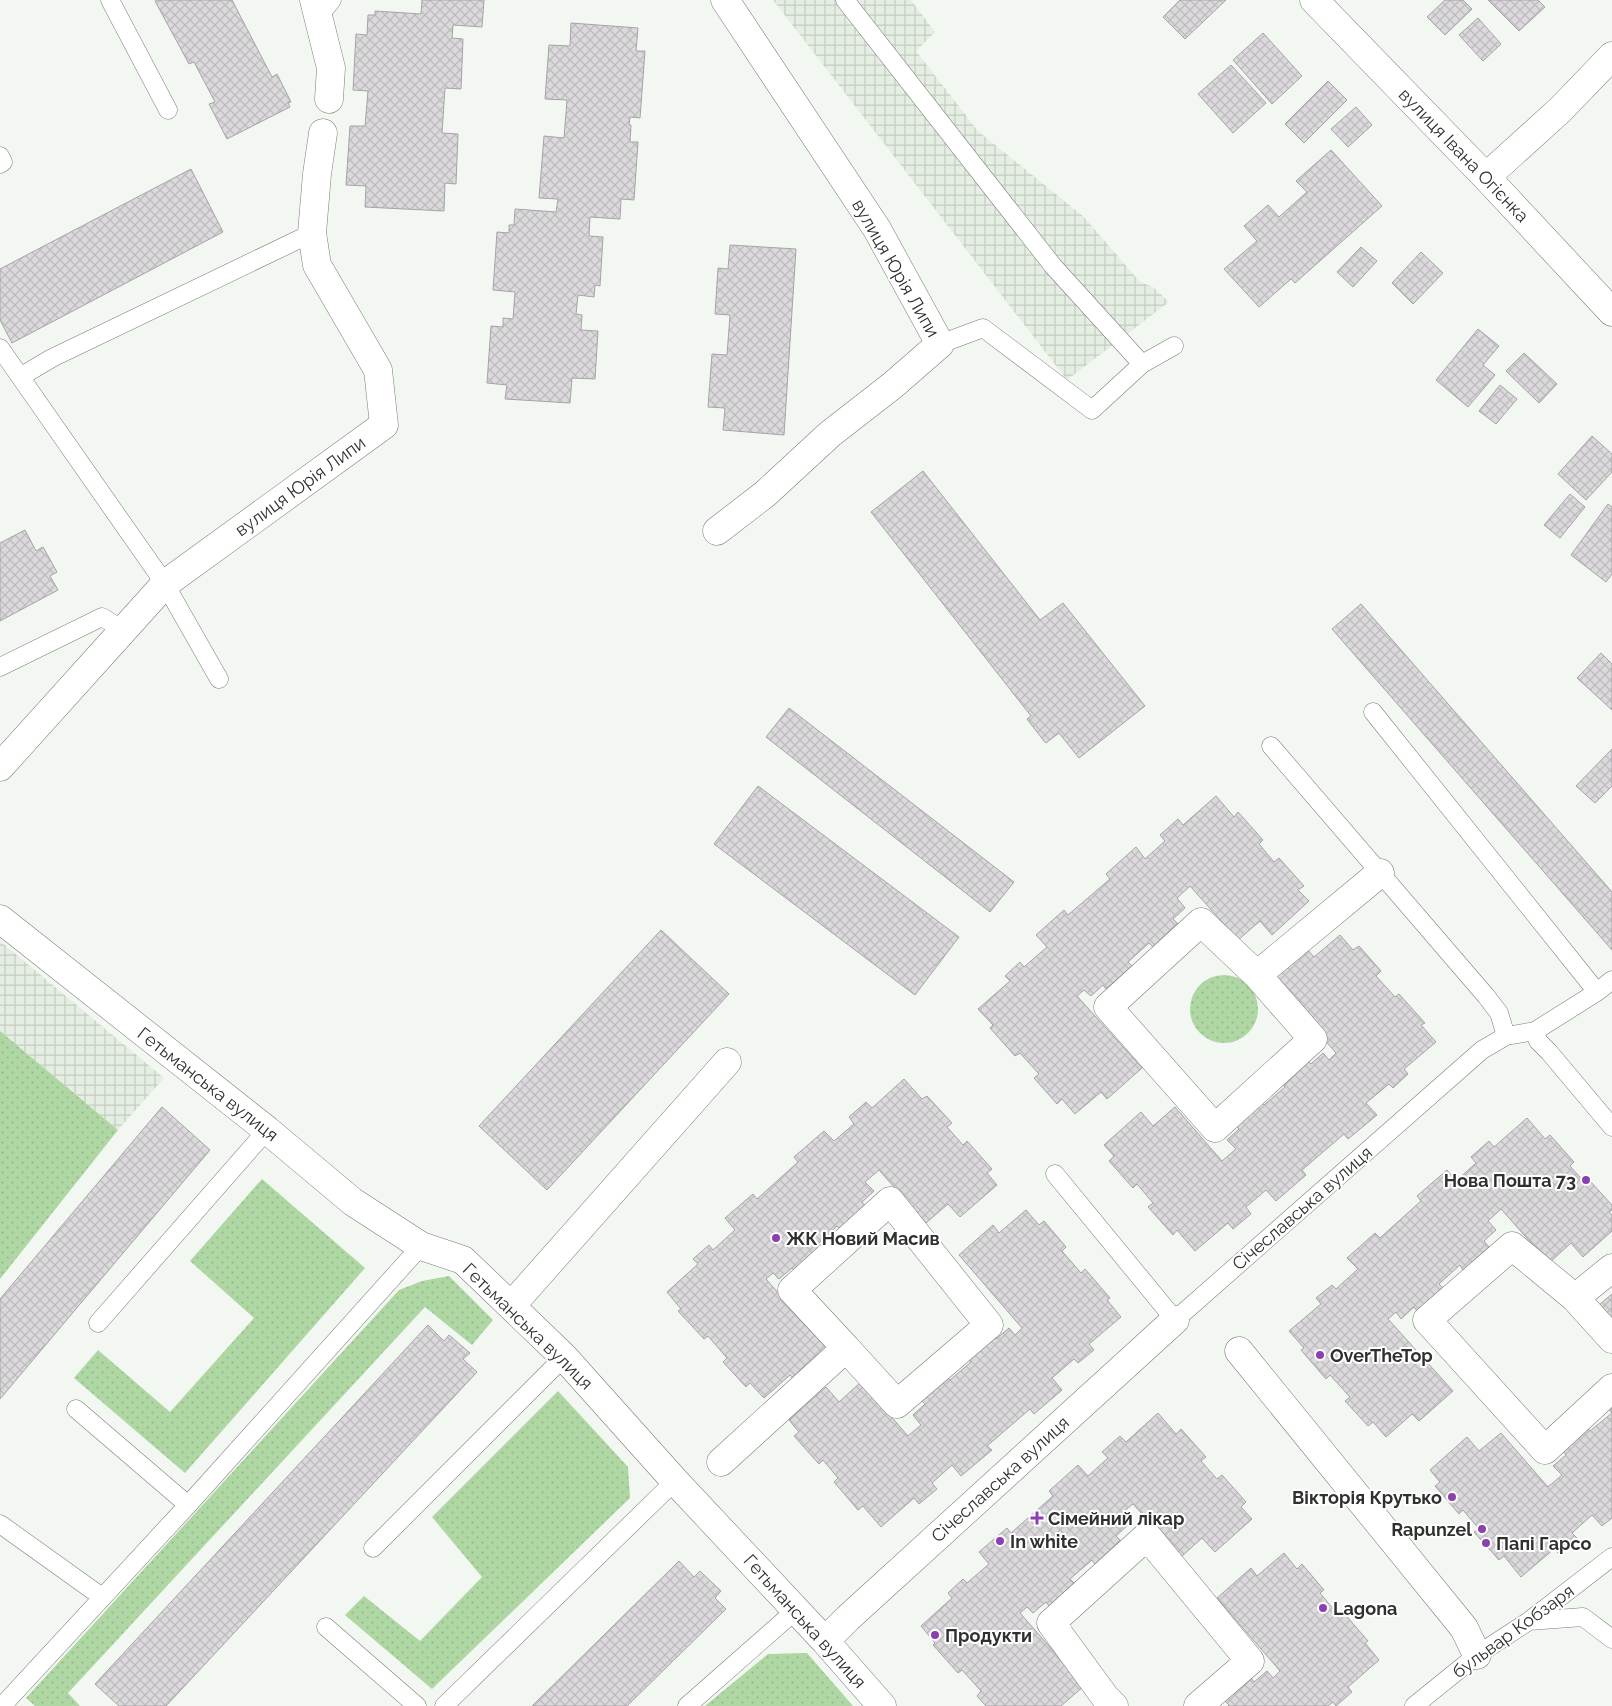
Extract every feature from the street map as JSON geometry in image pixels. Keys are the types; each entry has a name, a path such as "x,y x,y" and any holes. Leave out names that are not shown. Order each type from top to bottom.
{"street":[{"name":"вулиця Юрія Липи","path":"717,531 765,494 830,434 893,385 940,344 878,229 724,0"},
{"name":"вулиця Івана Огієнка","path":"1314,0 1486,177 1612,312"},
{"path":"322,6 331,68 328,99"},
{"path":"1486,177 1560,110 1612,56"},
{"name":"вулиця Юрія Липи","path":"0,767 165,584 384,425 378,370 317,264 312,233 323,133"},
{"path":"1257,975 1380,873"},
{"name":"Гетьманська вулиця","path":"0,919 266,1130 353,1202 421,1246 463,1260 564,1357 675,1481 824,1640 882,1706"},
{"path":"1201,922 1257,975 1313,1039 1215,1128 1108,1007 1201,922"},
{"path":"511,1306 727,1062"},
{"path":"890,1202 989,1325 897,1404 846,1348 792,1290 890,1202"},
{"path":"1612,1339 1575,1298 1512,1246 1427,1320 1544,1450 1612,1388"},
{"path":"1575,1298 1612,1268"},
{"name":"Січеславська вулиця","path":"824,1640 1175,1320"},
{"path":"721,1462 846,1348"},
{"path":"1239,1350 1464,1628 1477,1655"},
{"path":"1104,1703 1051,1623 1147,1536 1250,1660 1198,1706"}],"lane":[{"path":"110,0 168,110"},
{"path":"845,0 1053,266 1142,364"},
{"path":"0,156 3,162 0,164"},
{"path":"20,377 61,354 312,233"},
{"path":"940,344 983,328 1092,410 1142,364 1174,346"},
{"path":"0,348 165,584 218,679"},
{"path":"0,667 102,617 123,630"},
{"path":"1374,712 1597,992"},
{"path":"1271,746 1486,996 1498,1013 1506,1036 1536,1031 1597,992 1612,980"},
{"path":"1536,1031 1538,1041 1612,1126"},
{"name":"Січеславська вулиця","path":"1175,1320 1482,1050 1506,1036"},
{"path":"98,1323 266,1130"},
{"path":"1055,1174 1175,1320"},
{"path":"8,1704 102,1597 188,1505 421,1246"},
{"path":"373,1548 564,1357"},
{"path":"76,1409 188,1505"},
{"path":"444,1706 675,1481"},
{"path":"0,1524 102,1597"},
{"name":"бульвар Кобзаря","path":"1414,1706 1477,1655 1529,1621 1612,1557"},
{"path":"687,1706 796,1610"},
{"path":"1529,1621 1583,1617 1612,1639"},
{"path":"326,1627 417,1706"}],"shaded area":[{"path":"773,0 911,0 935,32 916,51 978,131 1084,217 1140,282 1153,287 1169,302 1067,380"},
{"path":"0,941 164,1078 118,1130 0,1031"}],"green space":[{"path":"1217,975 1231,975 1243,980 1253,990 1258,1002 1258,1016 1253,1028 1243,1038 1231,1043 1217,1043 1205,1038 1195,1028 1190,1016 1190,1002 1195,990 1205,980"},
{"path":"0,1031 118,1130 0,1279"},
{"path":"262,1179 365,1268 185,1473 74,1378 98,1350 170,1412 254,1318 190,1261"},
{"path":"449,1276 493,1320 472,1345 425,1307 68,1693 80,1706 35,1706 26,1698 399,1290 422,1281"},
{"path":"558,1391 628,1467 630,1498 432,1689 345,1615 364,1596 420,1641 482,1577 432,1517"},
{"path":"807,1653 853,1706 705,1706 768,1654"}],"building":[{"path":"232,0 272,77 277,74 291,102 288,103 290,107 227,139 209,104 215,102 194,62 189,64 155,1"},
{"path":"422,0 484,0 482,27 453,25 452,38 463,39 461,89 445,88 442,133 458,134 456,184 445,183 444,211 365,207 366,186 346,185 350,126 365,126 368,91 353,90 356,34 367,35 368,15 375,15 375,11 421,14"},
{"path":"1180,0 1226,0 1185,39 1163,17"},
{"path":"1445,0 1463,0 1472,9 1445,35 1427,17"},
{"path":"1488,0 1538,0 1545,7 1519,31"},
{"path":"1478,18 1501,44 1483,61 1459,35"},
{"path":"571,23 638,28 636,51 645,51 640,118 630,117 629,125 631,125 630,142 638,142 634,200 621,199 620,219 590,217 589,236 603,237 600,286 595,285 594,297 578,295 576,314 582,315 581,330 598,331 595,379 572,378 570,403 505,399 507,385 487,383 491,326 503,327 503,318 513,319 515,292 493,290 497,232 509,233 509,225 514,225 515,209 556,212 558,199 539,198 544,136 564,138 567,100 545,99 549,45 570,46"},
{"path":"1263,33 1302,76 1272,104 1233,60"},
{"path":"1231,65 1266,103 1233,133 1198,94"},
{"path":"1328,81 1347,100 1304,143 1285,124"},
{"path":"1356,107 1372,125 1348,147 1331,129"},
{"path":"1331,150 1382,206 1295,283 1291,279 1259,307 1224,269 1257,241 1244,226 1268,205 1279,217 1307,192 1296,181"},
{"path":"191,169 223,232 12,343 0,320 0,269"},
{"path":"730,245 796,249 784,435 723,430 725,408 708,407 712,354 727,355 730,315 715,314 718,268 728,269"},
{"path":"1361,247 1377,261 1353,287 1337,272"},
{"path":"1421,252 1443,273 1413,304 1392,283"},
{"path":"1478,329 1499,346 1483,365 1495,375 1468,407 1436,380"},
{"path":"1524,353 1557,384 1539,403 1506,371"},
{"path":"1500,385 1517,399 1496,424 1479,411"},
{"path":"1592,436 1612,454 1612,472 1586,500 1558,474"},
{"path":"923,471 1040,620 1063,603 1145,706 1079,758 1059,733 1046,743 1044,741 1027,719 1031,716 871,512"},
{"path":"1570,494 1585,507 1560,538 1544,525"},
{"path":"1608,504 1612,507 1612,574 1606,582 1571,555"},
{"path":"25,530 36,551 43,547 57,572 50,576 58,590 0,621 0,543"},
{"path":"1361,604 1612,892 1612,950 1332,629"},
{"path":"1601,653 1612,664 1612,710 1577,678"},
{"path":"789,708 1014,882 990,912 766,737"},
{"path":"1612,749 1612,786 1595,803 1576,786"},
{"path":"758,786 959,937 915,995 714,844"},
{"path":"1216,796 1234,817 1238,812 1263,840 1259,844 1274,862 1279,858 1304,886 1298,890 1309,901 1272,935 1260,921 1238,940 1190,886 1177,898 1185,908 1173,919 1178,924 1153,947 1149,943 1128,962 1132,966 1106,989 1103,985 1091,996 1084,990 1077,996 1142,1068 1107,1099 1101,1092 1075,1114 1062,1099 1057,1104 1034,1078 1039,1074 1020,1053 1015,1056 990,1028 993,1025 978,1009 1010,981 1005,976 1020,962 1024,967 1047,947 1036,935 1064,910 1068,915 1110,879 1106,874 1136,847 1145,859 1165,841 1160,835 1178,819 1183,825"},
{"path":"661,930 729,994 547,1190 479,1126"},
{"path":"1340,935 1353,950 1359,946 1381,971 1376,976 1395,997 1399,994 1425,1023 1421,1025 1436,1042 1404,1069 1408,1074 1393,1088 1389,1084 1366,1103 1377,1115 1348,1139 1344,1134 1302,1170 1306,1175 1276,1201 1266,1190 1246,1207 1251,1214 1233,1229 1228,1223 1195,1251 1177,1230 1173,1235 1148,1207 1153,1203 1137,1184 1133,1188 1109,1161 1114,1156 1104,1145 1141,1112 1153,1126 1175,1107 1222,1161 1236,1149 1227,1140 1239,1129 1235,1124 1261,1101 1264,1105 1285,1087 1282,1083 1307,1060 1311,1064 1323,1053 1329,1060 1336,1053 1273,980 1308,950 1314,957"},
{"name":"ЖК Новий Масив","path":"904,1079 922,1099 927,1096 952,1123 947,1127 963,1145 967,1141 992,1169 987,1173 997,1185 960,1217 948,1204 926,1223 879,1170 865,1182 874,1191 862,1202 866,1207 841,1230 837,1226 817,1245 820,1249 795,1271 792,1268 779,1279 773,1273 766,1279 830,1352 796,1382 790,1375 764,1398 750,1383 746,1387 723,1362 727,1358 708,1336 704,1339 678,1311 681,1309 667,1292 698,1264 693,1259 709,1245 713,1250 735,1230 725,1218 753,1194 757,1199 798,1162 794,1157 824,1131 834,1141 854,1124 849,1117 866,1102 872,1108"},
{"path":"162,1107 210,1150 0,1399 0,1299"},
{"path":"1527,1118 1545,1139 1550,1135 1574,1162 1570,1166 1586,1184 1590,1181 1612,1205 1612,1210 1609,1212 1612,1215 1612,1231 1583,1257 1571,1243 1549,1263 1501,1209 1488,1221 1496,1230 1484,1241 1489,1247 1463,1270 1460,1265 1439,1284 1443,1288 1417,1311 1414,1307 1401,1319 1396,1312 1388,1319 1453,1391 1419,1421 1412,1414 1386,1437 1373,1422 1368,1426 1345,1401 1350,1397 1330,1375 1326,1379 1301,1350 1304,1348 1289,1331 1321,1304 1316,1298 1332,1285 1336,1289 1358,1269 1347,1258 1375,1233 1380,1238 1421,1201 1417,1196 1447,1170 1456,1181 1476,1163 1471,1157 1489,1141 1494,1147"},
{"path":"1026,1210 1039,1225 1044,1221 1066,1247 1062,1251 1081,1273 1085,1269 1110,1298 1107,1300 1121,1317 1089,1344 1094,1350 1078,1363 1074,1359 1052,1378 1062,1390 1034,1414 1030,1409 987,1446 992,1450 961,1476 952,1465 932,1483 937,1489 919,1504 914,1498 881,1527 863,1506 858,1510 834,1482 838,1478 823,1460 819,1464 794,1436 799,1432 789,1420 826,1387 839,1402 861,1382 908,1436 921,1425 913,1415 925,1404 920,1399 946,1377 950,1380 971,1362 967,1358 993,1336 996,1339 1009,1328 1015,1335 1022,1328 959,1255 993,1225 999,1233"},
{"path":"1612,1294 1612,1320 1599,1305"},
{"path":"428,1325 444,1341 449,1335 470,1353 463,1359 477,1372 166,1706 119,1706 95,1684"},
{"path":"1612,1405 1612,1413 1608,1408"},
{"path":"1158,1413 1176,1434 1181,1429 1206,1457 1201,1461 1217,1479 1222,1475 1246,1502 1241,1507 1252,1519 1215,1552 1202,1538 1181,1557 1133,1504 1119,1515 1128,1525 1116,1536 1121,1541 1095,1564 1092,1560 1070,1579 1074,1583 1049,1606 1046,1602 1033,1613 1027,1607 1020,1613 1084,1686 1061,1706 986,1706 977,1696 981,1691 962,1670 958,1673 933,1645 935,1643 921,1626 952,1598 948,1593 963,1579 967,1583 989,1564 979,1552 1007,1528 1011,1533 1053,1496 1049,1491 1078,1465 1088,1476 1108,1458 1102,1452 1120,1436 1126,1442"},
{"path":"1612,1413 1612,1518 1602,1526 1592,1515 1572,1533 1578,1539 1560,1555 1554,1549 1521,1577 1504,1556 1499,1560 1474,1532 1479,1529 1463,1510 1459,1514 1435,1486 1440,1482 1430,1470 1467,1437 1479,1451 1501,1433 1548,1487 1562,1475 1553,1466 1566,1455 1561,1449 1587,1427 1590,1431"},
{"path":"1284,1553 1297,1569 1302,1564 1324,1590 1320,1593 1339,1616 1343,1612 1368,1641 1365,1643 1379,1660 1348,1687 1352,1692 1336,1706 1333,1702 1328,1706 1228,1706 1225,1701 1251,1678 1254,1682 1267,1671 1273,1678 1280,1671 1217,1598 1251,1568 1257,1576"},
{"path":"679,1561 694,1577 700,1571 721,1591 715,1598 726,1609 627,1706 532,1706"}],"place":[{"name":"Нова Пошта 73","path":"1586,1180"},
{"name":"ЖК Новий Масив","path":"776,1238"},
{"name":"OverTheTop","path":"1320,1355"},
{"name":"Вікторія Крутько","path":"1452,1497"},
{"name":"Сімейний лікар","path":"1037,1518"},
{"name":"Rapunzel","path":"1482,1529"},
{"name":"In white","path":"1000,1541"},
{"name":"Папі Гарсо","path":"1486,1543"},
{"name":"Lagona","path":"1323,1608"},
{"name":"Продукти","path":"935,1635"}]}
